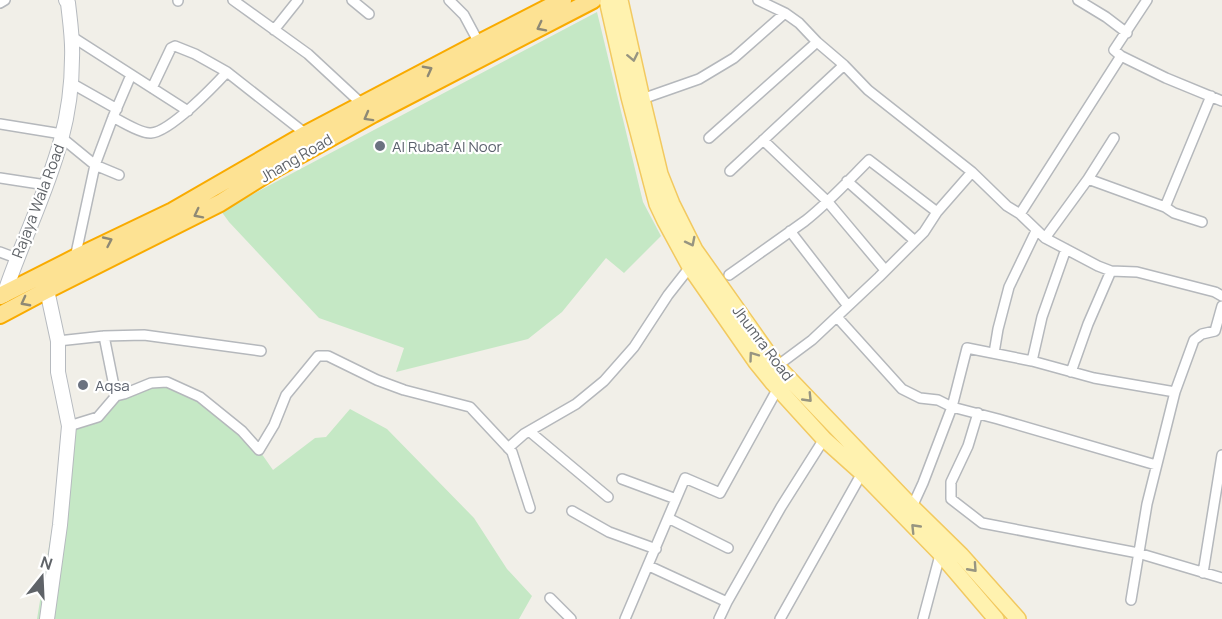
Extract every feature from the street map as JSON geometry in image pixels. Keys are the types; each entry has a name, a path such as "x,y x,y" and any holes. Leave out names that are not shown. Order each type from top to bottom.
{"highway":[{"name":"Jhang Road","path":"0,315 220,203 306,134 563,0"},
{"name":"Jhang Road","path":"2,295 373,114 592,0"}],"main road":[{"name":"Jhumra Road","path":"607,0 657,204 690,267 756,362 824,439 1018,619"},
{"name":"Jhumra Road","path":"620,0 660,174 694,250 777,366 912,507 996,619"}],"street":[{"path":"0,3 5,0"},
{"name":"Rajaya Wala Road","path":"2,295 46,185 62,136 73,56 66,0"},
{"path":"233,0 308,54 363,105"},
{"path":"274,30 298,0"},
{"path":"352,0 369,14"},
{"path":"449,0 464,15 479,43"},
{"path":"758,0 784,12 799,23 868,90 972,172 1007,206 1020,214 1046,238 1111,271 1137,272 1215,292 1222,296"},
{"path":"1078,0 1127,33"},
{"path":"1147,0 1114,50 1121,56 1166,78 1222,101"},
{"path":"642,99 699,79 734,58 784,12"},
{"path":"71,36 188,111"},
{"path":"709,138 817,42"},
{"path":"152,88 172,46 195,54 227,72 306,134"},
{"path":"1020,214 1121,56"},
{"path":"730,171 844,65"},
{"path":"71,83 149,134 159,132 188,111 227,72"},
{"path":"75,258 95,165 131,75"},
{"path":"1165,207 1211,96"},
{"path":"0,124 62,136 95,165 119,175"},
{"path":"1046,238 1114,138"},
{"path":"764,140 827,201 885,270"},
{"path":"729,275 806,220 869,160 937,212"},
{"path":"777,366 812,340 915,241 972,172"},
{"path":"0,178 46,185"},
{"path":"1088,179 1202,222"},
{"path":"847,181 915,241"},
{"path":"790,231 848,306"},
{"path":"994,353 1009,287 1036,231"},
{"path":"1032,361 1042,317 1066,249"},
{"path":"0,252 16,258"},
{"path":"508,447 524,434 576,404 604,381 634,347 668,295 690,267"},
{"path":"1071,372 1088,324 1111,271"},
{"path":"47,290 58,341 58,372 69,426 60,525 47,619"},
{"path":"1131,600 1147,504 1175,392 1194,340 1202,334 1219,332 1222,306"},
{"path":"837,316 902,389 920,398 938,400 952,407 1156,465"},
{"path":"58,341 144,335 261,351"},
{"path":"104,336 116,396"},
{"path":"912,507 952,407 967,348 1032,361 1071,372 1175,392"},
{"path":"69,426 98,417 116,396 151,383 167,382 200,397 242,432 259,450 274,425 286,395 318,356 328,356 377,381 470,407 512,452 530,508"},
{"path":"626,619 685,478 720,493 778,388"},
{"path":"978,413 968,447 951,482 951,499 982,523 1138,552 1222,578"},
{"path":"529,431 608,496"},
{"path":"719,619 781,507 824,439"},
{"path":"1203,573 1222,455"},
{"path":"780,619 862,473"},
{"path":"622,479 676,499"},
{"path":"572,511 609,532 656,549"},
{"path":"668,518 728,548"},
{"path":"923,619 945,550"},
{"path":"649,566 727,602"},
{"path":"550,598 572,619"}],"green space":[{"path":"597,12 643,202 661,236 624,273 606,258 562,312 528,339 396,372 404,348 319,318 221,211"},
{"path":"151,383 185,390 259,450 273,470 315,438 326,437 350,409 387,429 474,518 507,569 532,596 519,619 37,619 69,426 98,417 116,396"}],"place":[{"name":"Al Rubat Al Noor","path":"380,146"},
{"name":"Aqsa","path":"83,385"}]}
